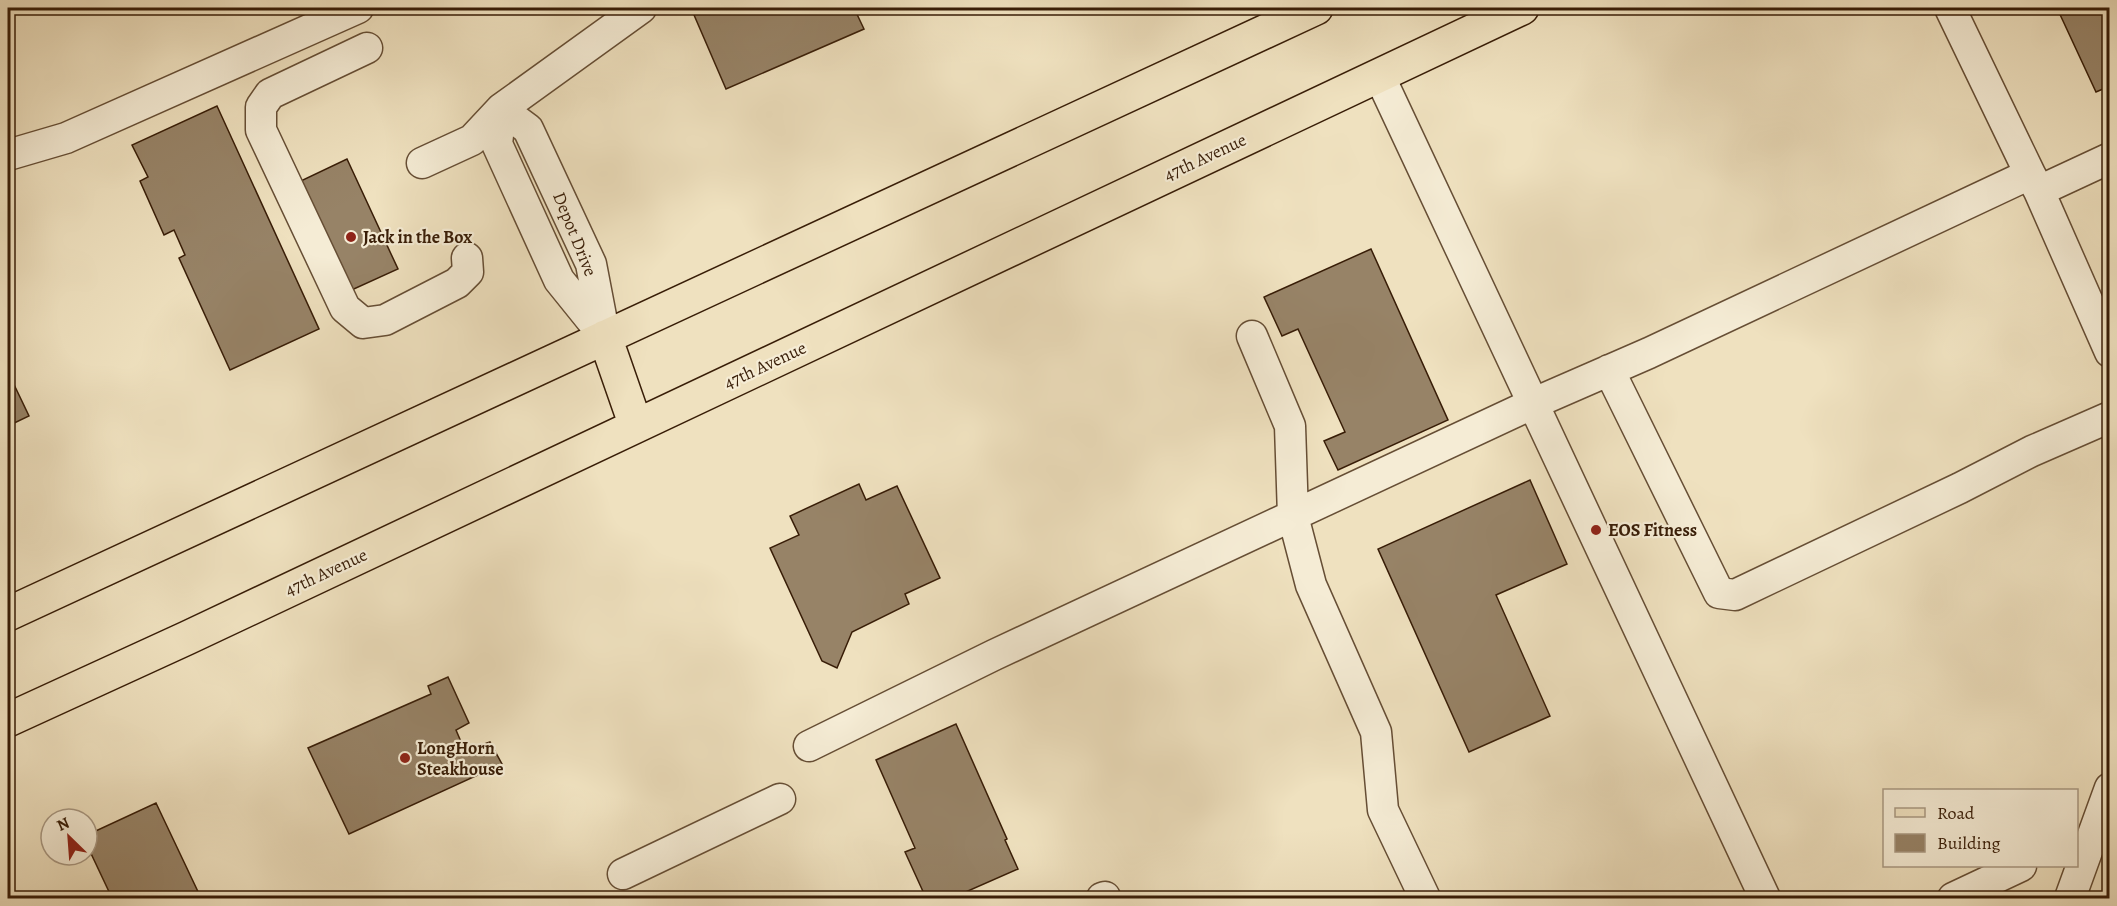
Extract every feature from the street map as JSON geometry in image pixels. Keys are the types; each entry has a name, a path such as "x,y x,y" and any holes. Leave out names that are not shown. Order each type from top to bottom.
{"main road":[{"path":"8,614 1316,8"},
{"name":"47th Avenue","path":"8,720 209,628 1522,8"},
{"path":"605,336 636,426"}],"lane":[{"path":"8,155 66,138 358,8"},
{"path":"422,163 472,140 501,109 641,8"},
{"path":"1950,8 2035,182 2109,352"},
{"path":"367,48 270,94 261,107 261,130 345,309 363,323 385,320 457,283 468,272 467,258"},
{"path":"1379,75 1765,898"},
{"name":"Depot Drive","path":"501,109 497,144 559,280 605,336"},
{"path":"809,746 994,656 1532,404 2035,182 2109,158"},
{"path":"1252,336 1290,426 1293,516 1311,585 1376,732 1383,810 1425,898"},
{"path":"1610,370 1719,593 1735,595 1960,488 2032,451 2109,417"},
{"path":"2078,864 2085,834 2109,788"},
{"path":"622,874 780,799"},
{"path":"1953,898 2019,867"},
{"path":"2070,898 2077,867"}],"building":[{"path":"691,8 854,8 864,29 726,89"},
{"path":"2057,8 2110,8 2110,86 2096,92"},
{"path":"217,106 319,329 230,370 179,258 185,255 174,230 164,235 140,181 148,177 132,145"},
{"name":"Jack in the Box","path":"347,159 398,269 345,293 286,188"},
{"path":"1371,249 1448,420 1338,470 1324,441 1345,432 1298,329 1282,336 1264,297"},
{"path":"8,372 29,416 8,426"},
{"path":"1530,480 1567,564 1496,595 1550,716 1469,752 1378,549"},
{"path":"859,484 866,500 897,486 940,578 905,594 909,604 852,632 837,668 822,661 770,548 799,535 790,516"},
{"name":"LongHorn Steakhouse","path":"448,677 469,723 456,730 465,751 490,742 502,764 349,834 308,748 431,694 428,686"},
{"path":"956,724 1018,869 952,898 926,898 905,852 915,848 876,760"},
{"path":"156,803 201,898 112,898 97,867 99,829"}],"place":[{"name":"Jack in the Box","path":"351,237"},
{"name":"EOS Fitness","path":"1596,530"},
{"name":"LongHorn Steakhouse","path":"405,758"}]}
